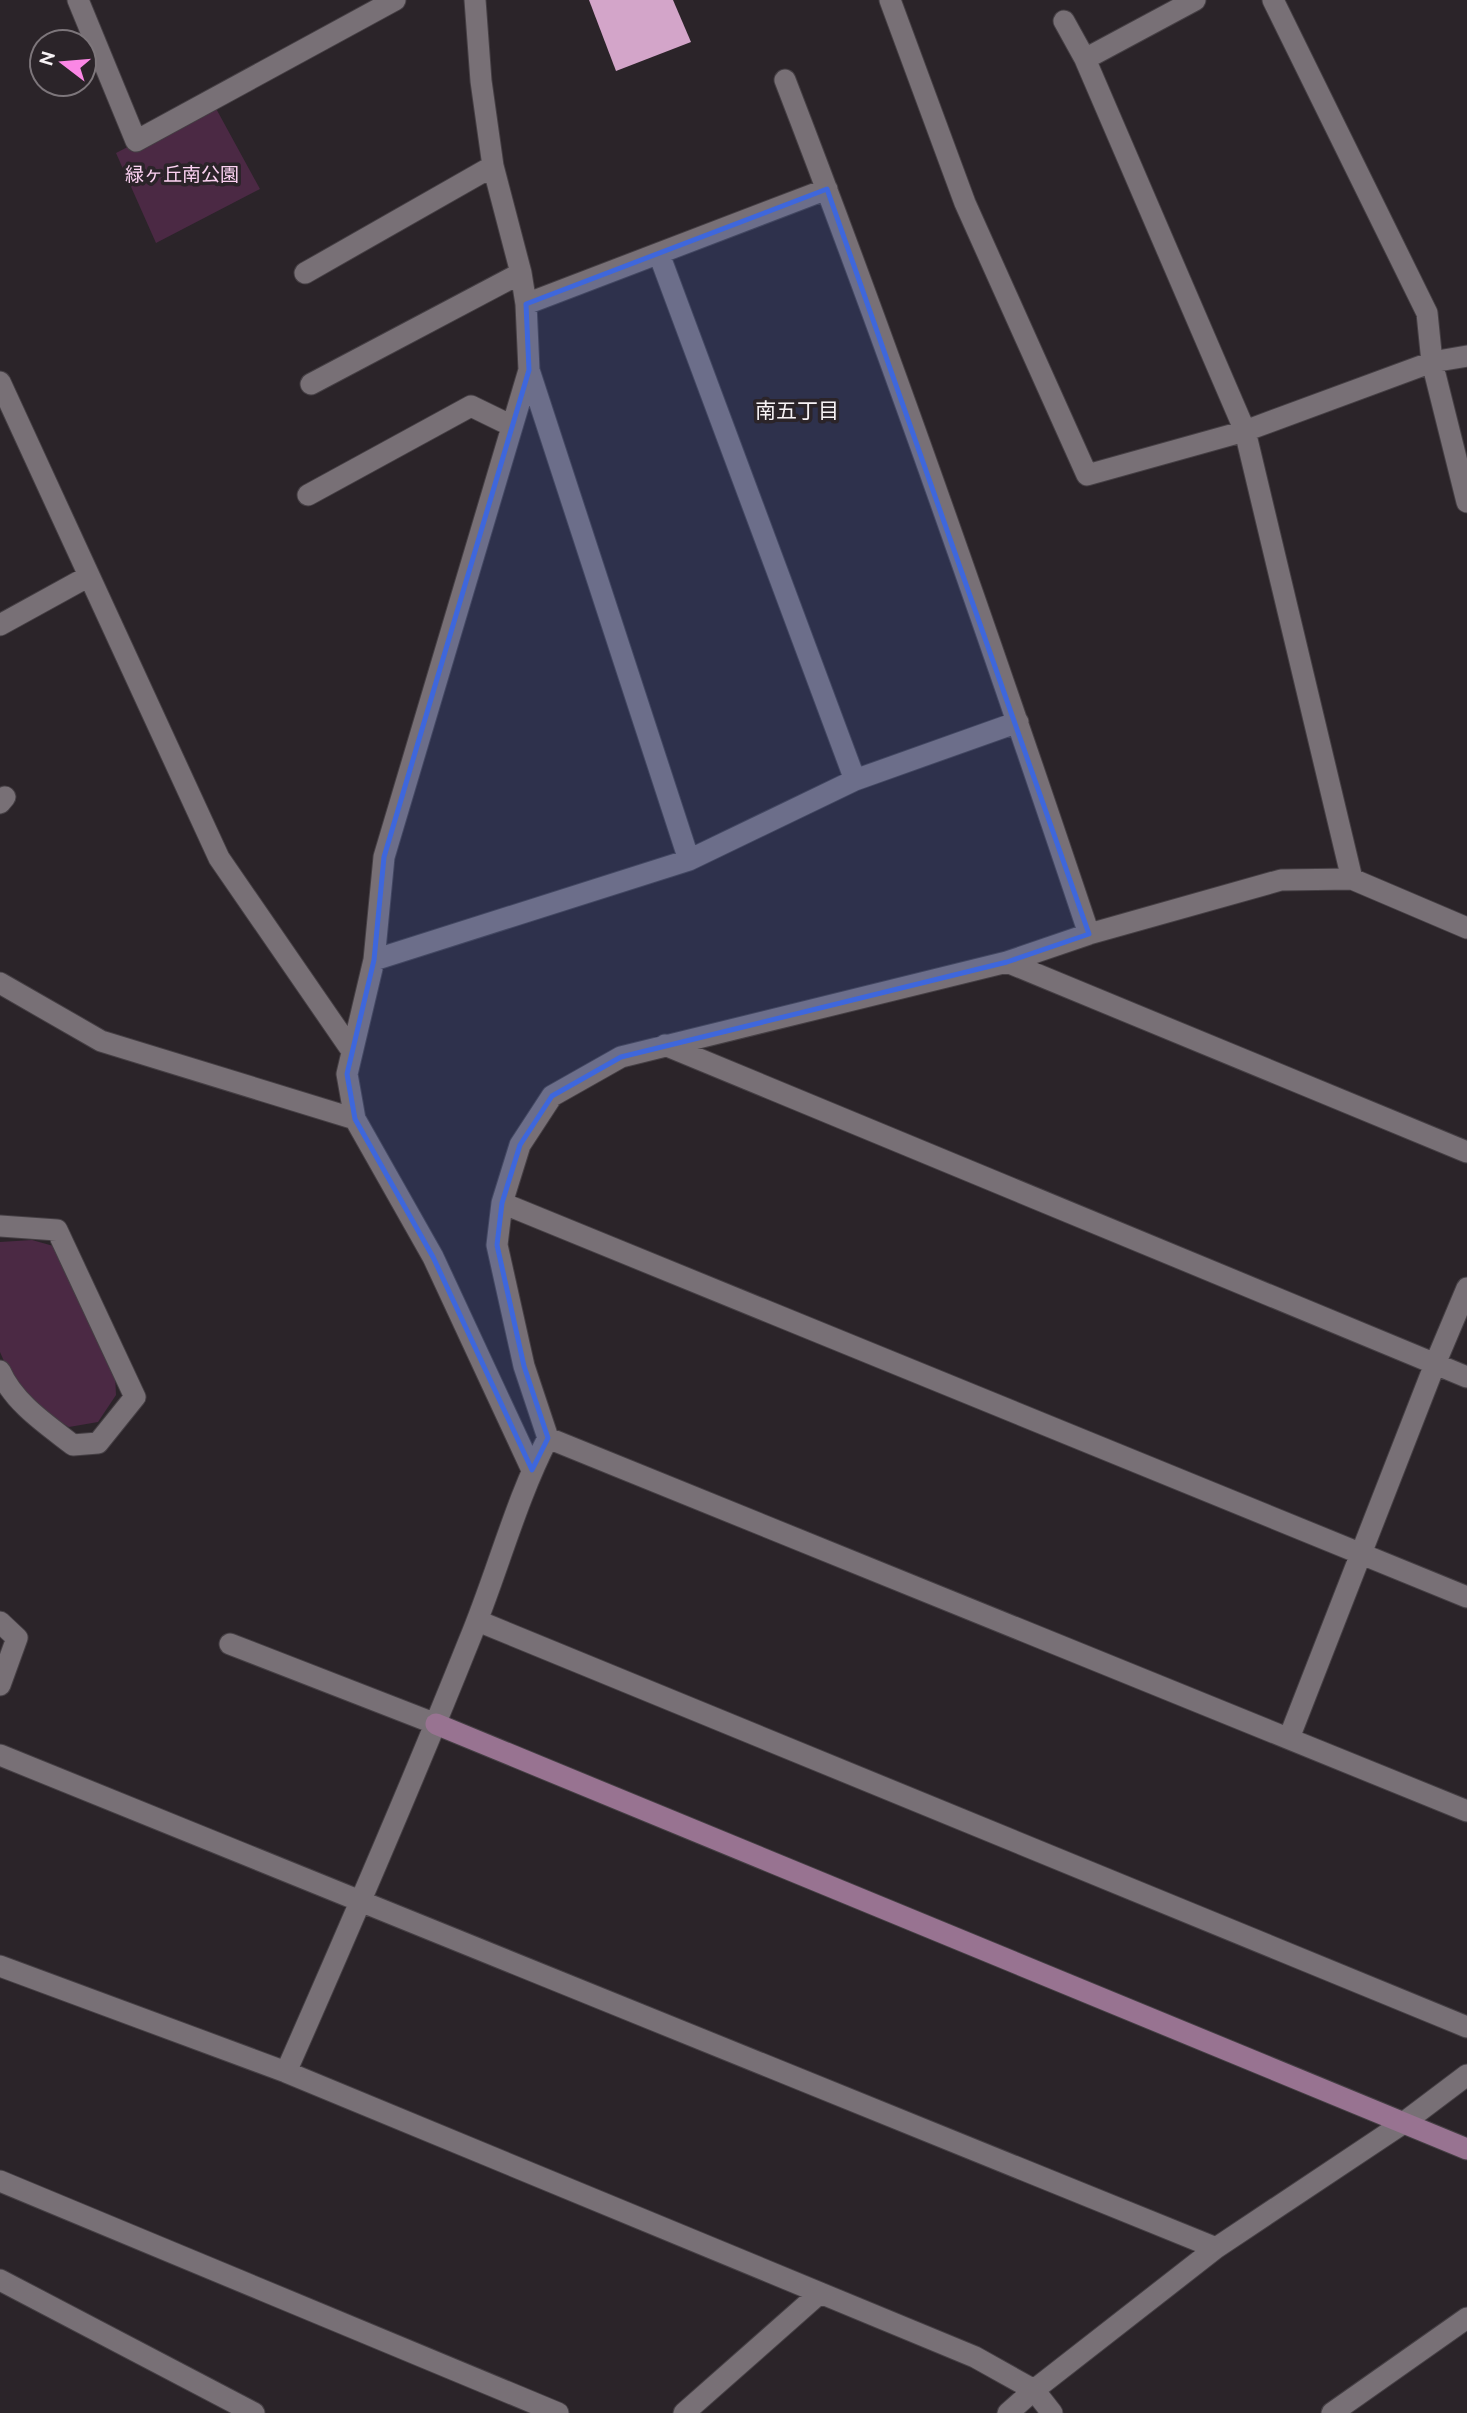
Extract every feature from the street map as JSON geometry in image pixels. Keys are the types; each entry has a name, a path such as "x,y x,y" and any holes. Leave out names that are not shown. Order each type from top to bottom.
{"street":[{"path":"78,0 136,141 395,0"},
{"path":"475,0 481,81 493,166 521,273 526,304 529,370 690,859"},
{"path":"890,0 965,203 1087,475 1245,431 1432,362 1467,356"},
{"path":"1085,59 1195,0"},
{"path":"1273,0 1427,313 1432,362 1467,502"},
{"path":"1064,21 1085,59 1245,431 1352,879"},
{"path":"785,80 827,189 1018,722 1089,934"},
{"path":"304,272 493,166"},
{"path":"526,304 827,189"},
{"path":"659,254 855,780"},
{"path":"311,384 521,273"},
{"path":"529,370 384,857 374,960 347,1074 355,1119 433,1257 532,1470"},
{"path":"0,382 219,858 352,1051"},
{"path":"308,495 471,406 512,426"},
{"path":"0,625 89,576"},
{"path":"374,960 690,859 855,780 1018,722"},
{"path":"286,2072 436,1724 478,1621 532,1470 548,1438 524,1366 497,1245 502,1203 520,1145 552,1096 621,1058 1007,962 1089,934 1281,880 1352,879 1467,928"},
{"path":"1007,962 1467,1152"},
{"path":"0,983 101,1041 355,1119"},
{"path":"665,1045 1467,1377"},
{"path":"502,1203 1467,1597"},
{"path":"0,1226 57,1230 135,1397 98,1443 73,1445 27,1409 0,1371"},
{"path":"1289,1738 1467,1288"},
{"path":"548,1438 1467,1811"},
{"path":"478,1621 1467,2027"},
{"path":"0,1622 17,1638 0,1685"},
{"path":"230,1644 436,1724 1467,2150"},
{"path":"0,1755 1216,2248"},
{"path":"0,1966 286,2072 975,2357 1034,2390 1052,2413"},
{"path":"1008,2413 1216,2248 1402,2124 1467,2074"},
{"path":"0,2181 558,2413"},
{"path":"0,2280 254,2413"},
{"path":"684,2413 820,2293"},
{"path":"1332,2413 1467,2318"}],"highlighted area":[{"path":"827,189 1089,934 1007,962 621,1057 552,1096 520,1145 502,1203 497,1245 524,1366 548,1438 532,1470 433,1257 355,1119 347,1074 374,960 384,857 529,370 526,304"}],"green space":[{"name":"緑ヶ丘南公園","path":"213,103 260,189 156,243 116,153"},
{"path":"32,1240 57,1247 115,1374 116,1395 98,1422 69,1427 31,1405 10,1375 0,1352 0,1242"}],"building":[{"path":"589,0 673,0 691,42 616,71"}],"district":[{"name":"南五丁目","path":"797,410"}]}
